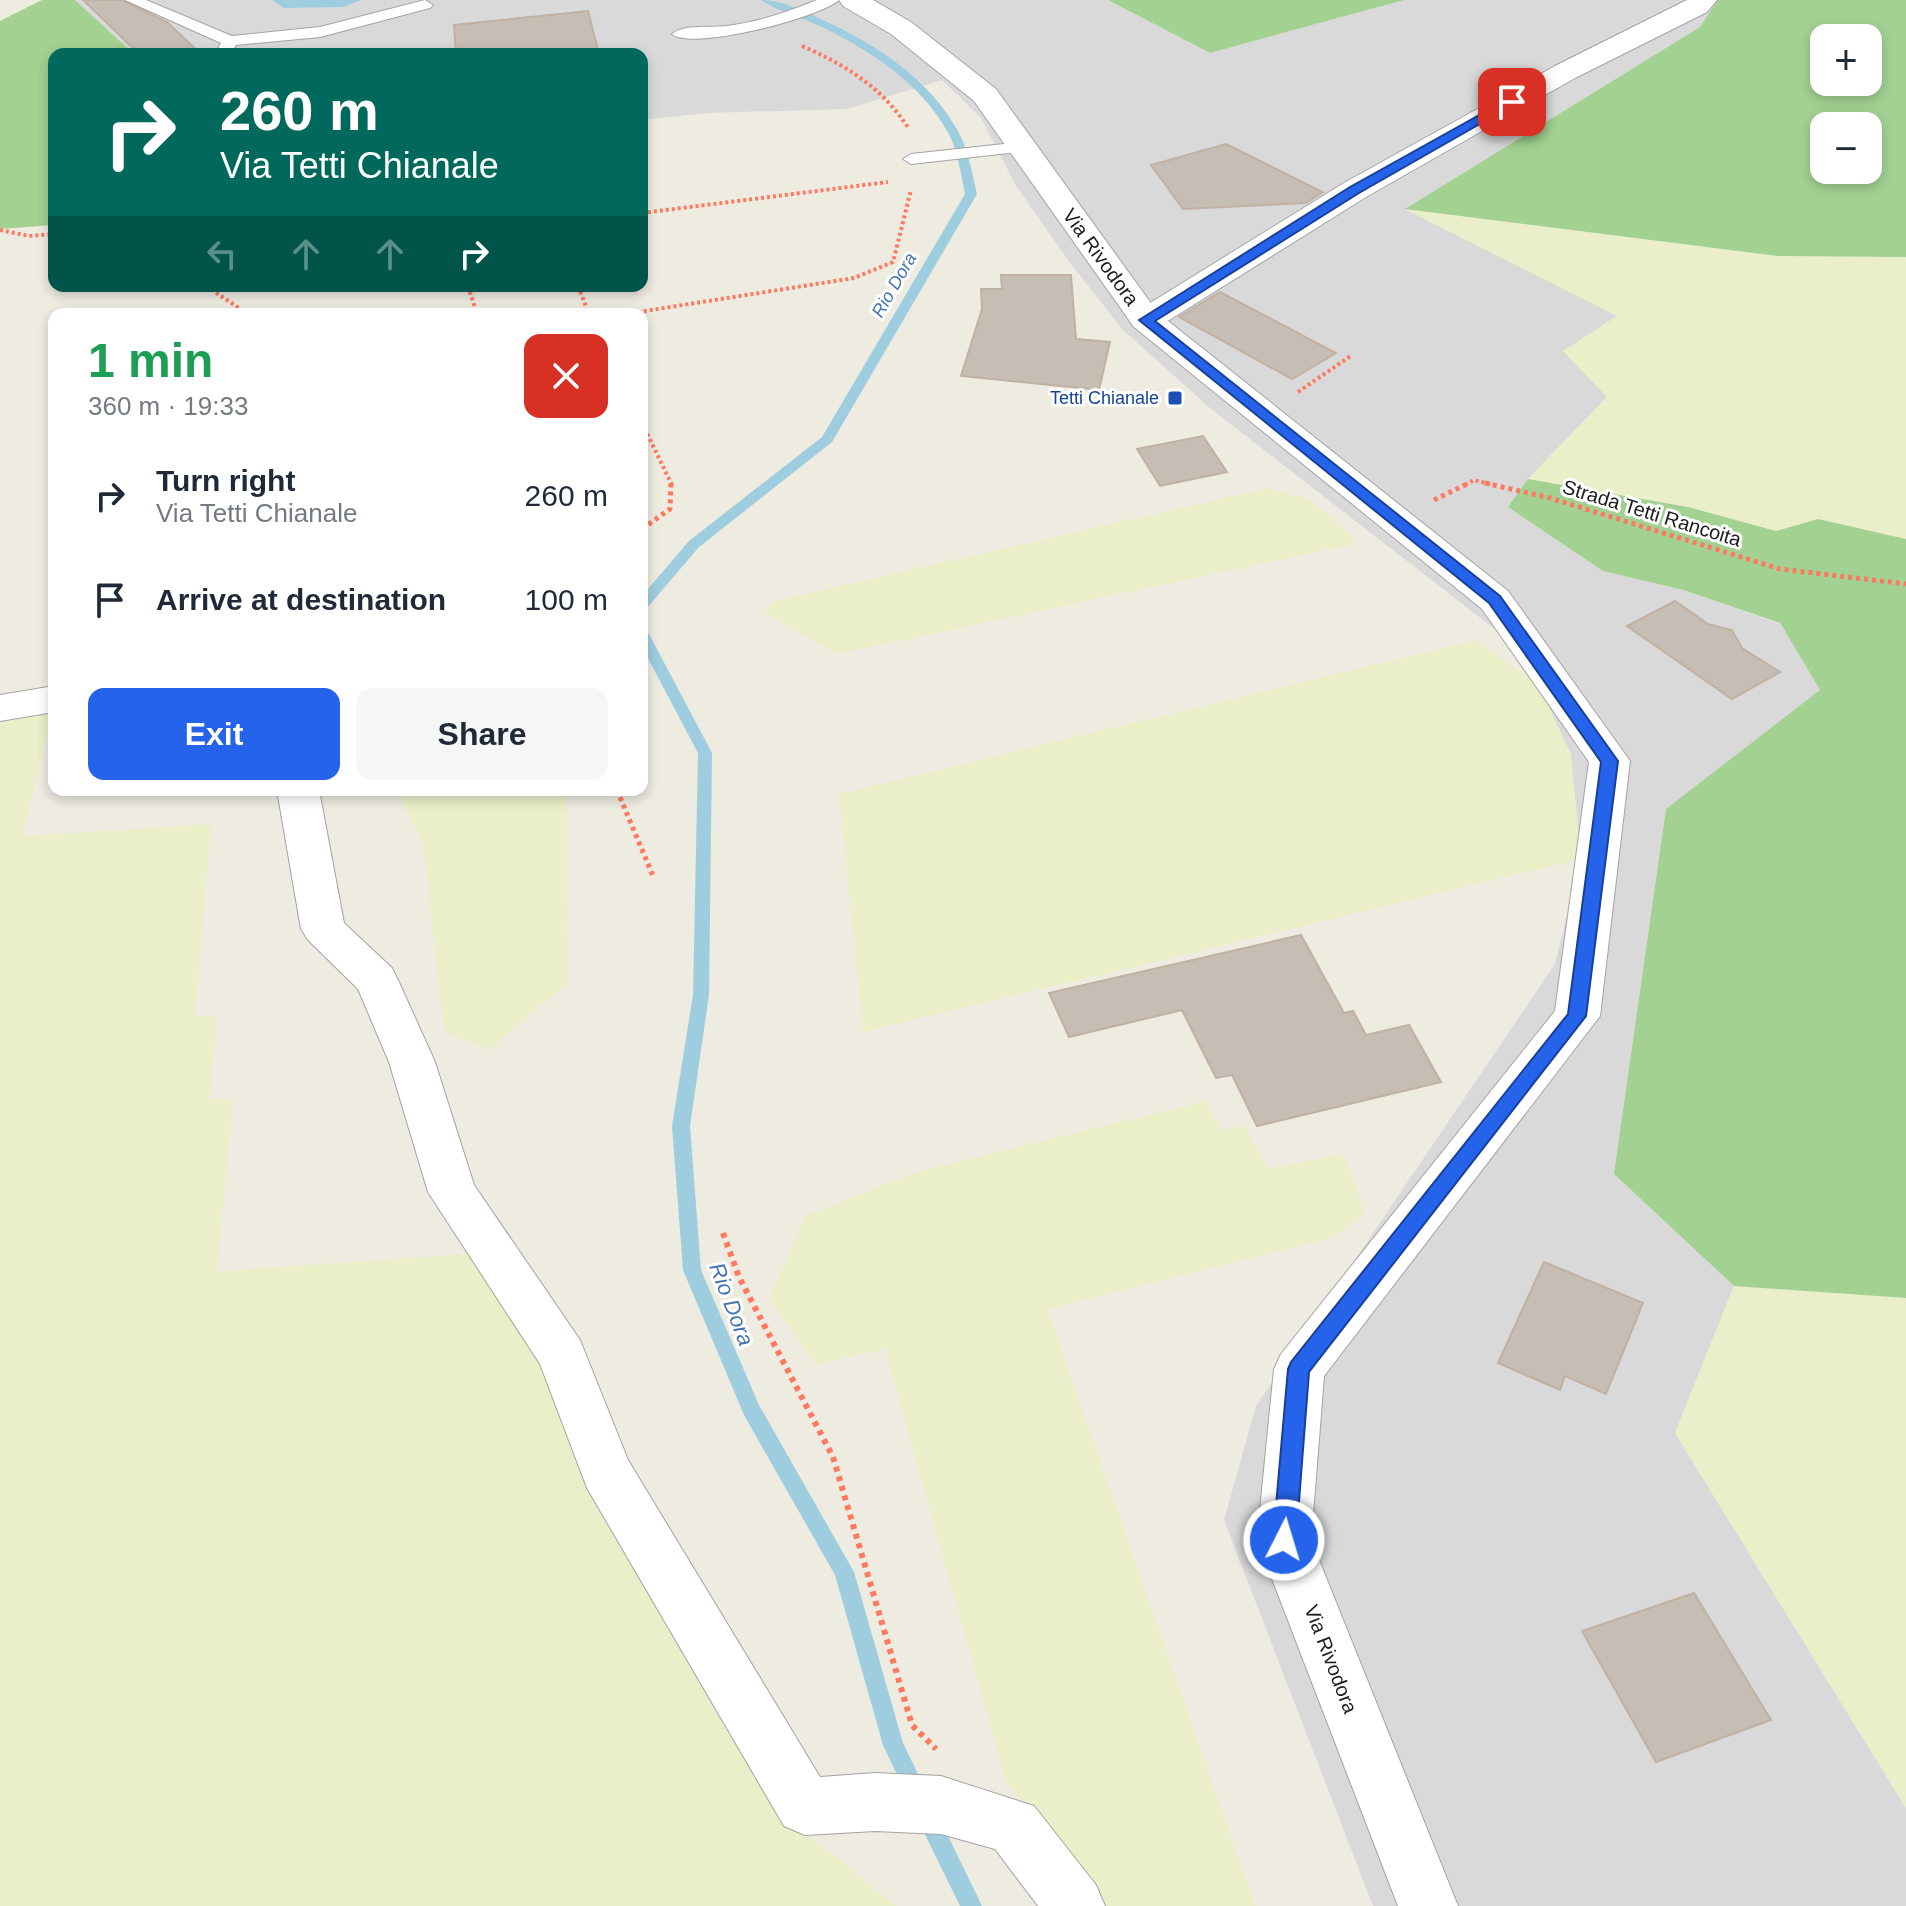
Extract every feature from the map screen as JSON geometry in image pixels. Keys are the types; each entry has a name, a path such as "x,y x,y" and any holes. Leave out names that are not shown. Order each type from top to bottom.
{"street":[{"name":"Via Rivodora","path":"853,0 901,28 985,95 1146,320 1495,600 1610,761 1577,1016 1299,1369 1284,1540 1428,1906"},
{"path":"1146,320 1355,190 1565,72 1703,0"},
{"path":"0,708 48,700"},
{"path":"299,796 323,929 376,980 412,1062 452,1192 562,1355 606,1471 805,1806 875,1802 944,1782 1013,1826 1075,1906"}],"lane":[{"path":"133,0 226,48 320,32 425,5"},
{"path":"680,34 727,31 775,22 831,0"},
{"path":"911,159 1022,147"}],"path":[{"path":"648,311 854,278 893,262 913,180 909,127 868,80 840,61 802,46"},
{"path":"648,212 824,188 913,180"},
{"path":"0,230 29,236 48,234"},
{"path":"215,292 239,308"},
{"path":"1264,415 1352,355"},
{"path":"648,435 673,486 670,509 648,525"},
{"name":"Strada Tetti Rancoita","path":"1410,533 1436,496 1474,480 1550,498 1780,569 1906,584"},
{"path":"620,796 653,876"},
{"path":"723,1233 739,1277 833,1457 912,1725 944,1782"}],"shaded area":[{"path":"75,0 1108,0 1210,53 1404,0 1718,0 1700,27 1405,209 1618,316 1607,397 1528,479 1603,571 1683,590 1780,624 1820,690 1614,1174 1734,1286 1675,1433 1906,1808 1906,1906 1373,1906 1224,1520 1256,1406 1555,964 1581,859 1538,684 1501,634 1210,408 1123,330 1016,186 981,118 942,80 847,109 707,113 648,119 648,48 127,48"}],"green space":[{"path":"42,0 75,0 127,48 48,48 48,225 0,229 0,21"},
{"path":"1108,0 1404,0 1210,53"},
{"path":"1718,0 1906,0 1906,257 1778,256 1405,209 1700,27"},
{"path":"1405,209 1778,256 1906,257 1906,539 1818,519 1776,531 1688,507 1528,479 1607,397 1563,351 1617,316"},
{"path":"1528,479 1688,507 1776,531 1818,519 1906,539 1906,1298 1734,1286 1614,1174 1666,809 1820,690 1780,623 1683,590 1603,571 1508,507"},
{"path":"1268,488 1308,499 1350,533 1354,544 838,654 764,613 774,601"},
{"path":"1476,640 1538,684 1571,754 1581,859 863,1032 839,794"},
{"path":"48,712 48,731 22,836 211,824 195,1016 217,1017 209,1099 233,1099 217,1271 469,1254 535,1342 581,1473 769,1795 807,1833 896,1906 0,1906 0,720"},
{"path":"397,796 566,796 567,983 489,1050 444,1032 423,841"},
{"path":"1206,1101 1221,1130 1244,1126 1268,1168 1343,1154 1365,1213 1332,1238 1047,1309 1255,1906 1106,1906 1006,1782 885,1349 816,1365 769,1299 805,1216 914,1173"},
{"path":"1734,1286 1906,1298 1906,1808 1675,1433"}],"building":[{"path":"83,0 122,0 167,22 195,48 133,48"},
{"path":"588,11 597,48 456,48 454,25"},
{"path":"1226,144 1323,192 1306,203 1183,209 1151,165"},
{"path":"1001,275 1071,275 1076,339 1110,342 1099,390 961,376 982,309 981,289 1002,289"},
{"path":"1220,292 1336,353 1292,379 1179,317"},
{"path":"1203,436 1227,472 1160,486 1137,449"},
{"path":"1675,601 1708,624 1732,630 1742,648 1780,672 1732,699 1627,626"},
{"path":"1301,935 1344,1013 1353,1011 1366,1035 1409,1025 1441,1082 1257,1126 1232,1075 1216,1078 1182,1010 1069,1037 1049,993"},
{"path":"1544,1262 1643,1303 1606,1394 1565,1376 1560,1390 1498,1363"},
{"path":"1694,1593 1771,1720 1656,1762 1582,1631"}],"waterway":[{"name":"Rio Dora","path":"277,0 284,5 343,4 356,0"},
{"name":"Rio Dora","path":"648,598 694,544 827,439 971,194 954,134 920,88 897,68 847,35 766,0"},
{"name":"Rio Dora","path":"648,645 705,753 701,995 681,1126 692,1270 751,1409 844,1572 893,1745 916,1793"},
{"name":"Rio Dora","path":"926,1814 971,1906"}],"place":[{"name":"Tetti Chianale","path":"1175,398"}],"route":[{"path":"1284,1540 1299,1369 1577,1016 1610,761 1495,600 1146,320 1355,190 1512,102"}]}
